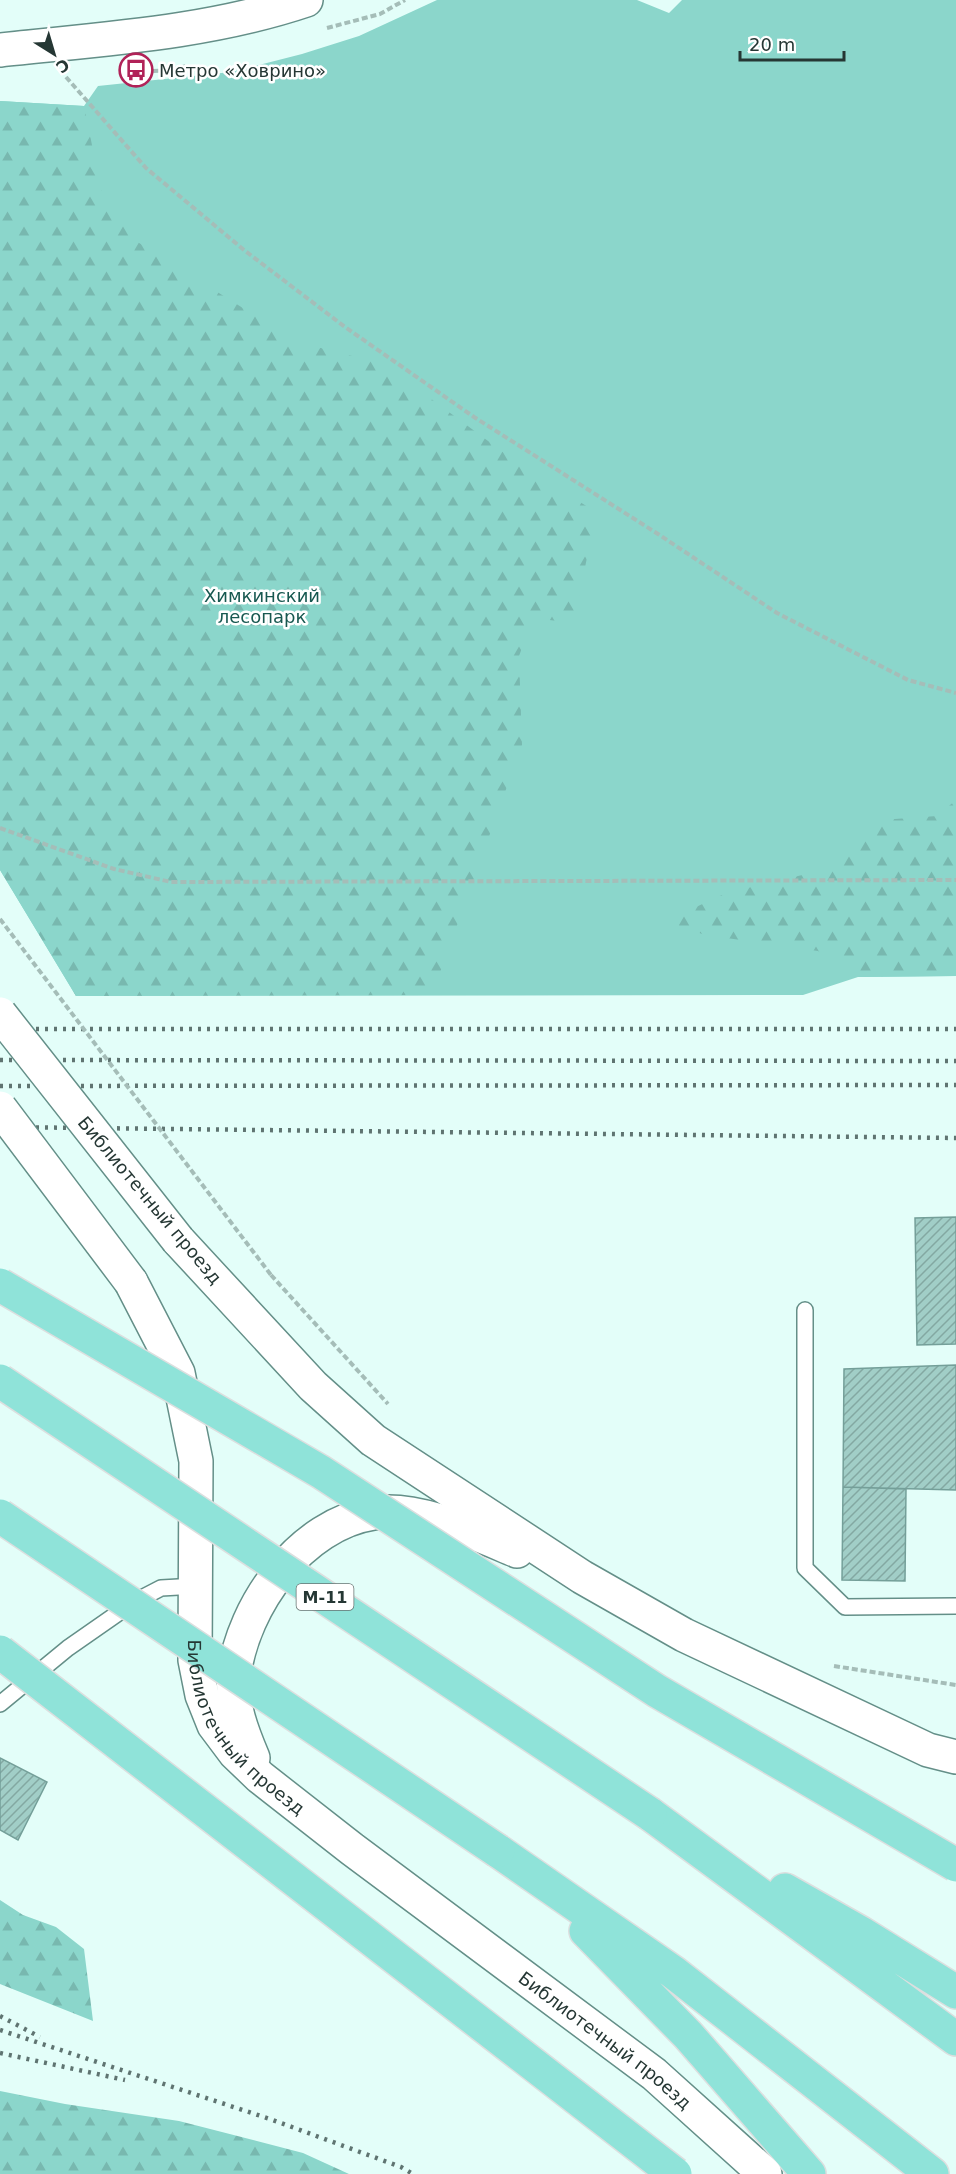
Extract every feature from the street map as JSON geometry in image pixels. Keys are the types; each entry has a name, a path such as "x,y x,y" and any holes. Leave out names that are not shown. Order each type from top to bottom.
{"main road":[{"path":"0,50 190,28 241,18 306,0"},
{"name":"Библиотечный проезд","path":"0,1014 178,1240 313,1386 373,1440 582,1577 684,1635 928,1750 956,1757"},
{"name":"Библиотечный проезд","path":"0,1108 131,1282 178,1373 196,1461 195,1660 202,1695 214,1725 235,1753 260,1777 325,1829 654,2074 765,2174"},
{"path":"0,1286 321,1472 657,1691 956,1865"},
{"name":"М-11","path":"0,1381 650,1814"},
{"path":"260,1777 237,1719 234,1676 244,1634 268,1587 301,1548 335,1524 374,1512 420,1514 582,1577"},
{"path":"0,1516 498,1851 673,1972 932,2174"},
{"path":"0,1652 675,2174"},
{"path":"650,1814 861,1933 956,1992"},
{"path":"650,1814 956,2039"},
{"path":"498,1851 594,1937 680,2027 809,2174"}],"lane":[{"path":"805,1310 805,1568 845,1607 956,1606"},
{"path":"0,1704 68,1648 134,1602 161,1588 196,1586"}],"path":[{"path":"64,75 146,168 235,243 345,327 474,417 777,613 908,680 956,693"},
{"path":"0,828 114,869 171,882 956,880"},
{"path":"0,919 271,1275 391,1407"},
{"path":"831,1665 956,1685"}],"green space":[{"path":"437,0 637,0 669,13 682,0 956,0 956,976 858,977 803,995 76,996 0,870 0,101 84,106 98,86 231,72 302,54 359,36"},
{"name":"Химкинский лесопарк","path":"0,101 84,106 102,194 136,241 297,342 384,364 522,466 596,512 574,623 533,618 519,656 522,745 432,995 76,996 0,870"},
{"path":"956,800 956,976 858,977 818,951 705,935 666,921 726,893 815,872 881,820 937,816"},
{"path":"0,1900 23,1915 56,1927 84,1949 93,2021 0,1984"},
{"path":"0,2091 65,2104 179,2121 303,2153 349,2174 0,2174"}],"building":[{"path":"956,1217 956,1344 917,1345 915,1218"},
{"path":"956,1365 956,1490 843,1487 844,1369"},
{"path":"843,1487 906,1489 905,1581 842,1580"},
{"path":"0,1758 47,1782 18,1840 0,1830"}],"railway":[{"path":"0,1029 956,1029"},
{"path":"0,1060 956,1061"},
{"path":"0,1086 956,1085"},
{"path":"0,1127 956,1138"},
{"path":"0,2016 40,2037"},
{"path":"0,2030 270,2119 401,2167 413,2174"},
{"path":"0,2053 125,2080"}],"place":[{"name":"Метро «Ховрино»","path":"136,70"}]}
